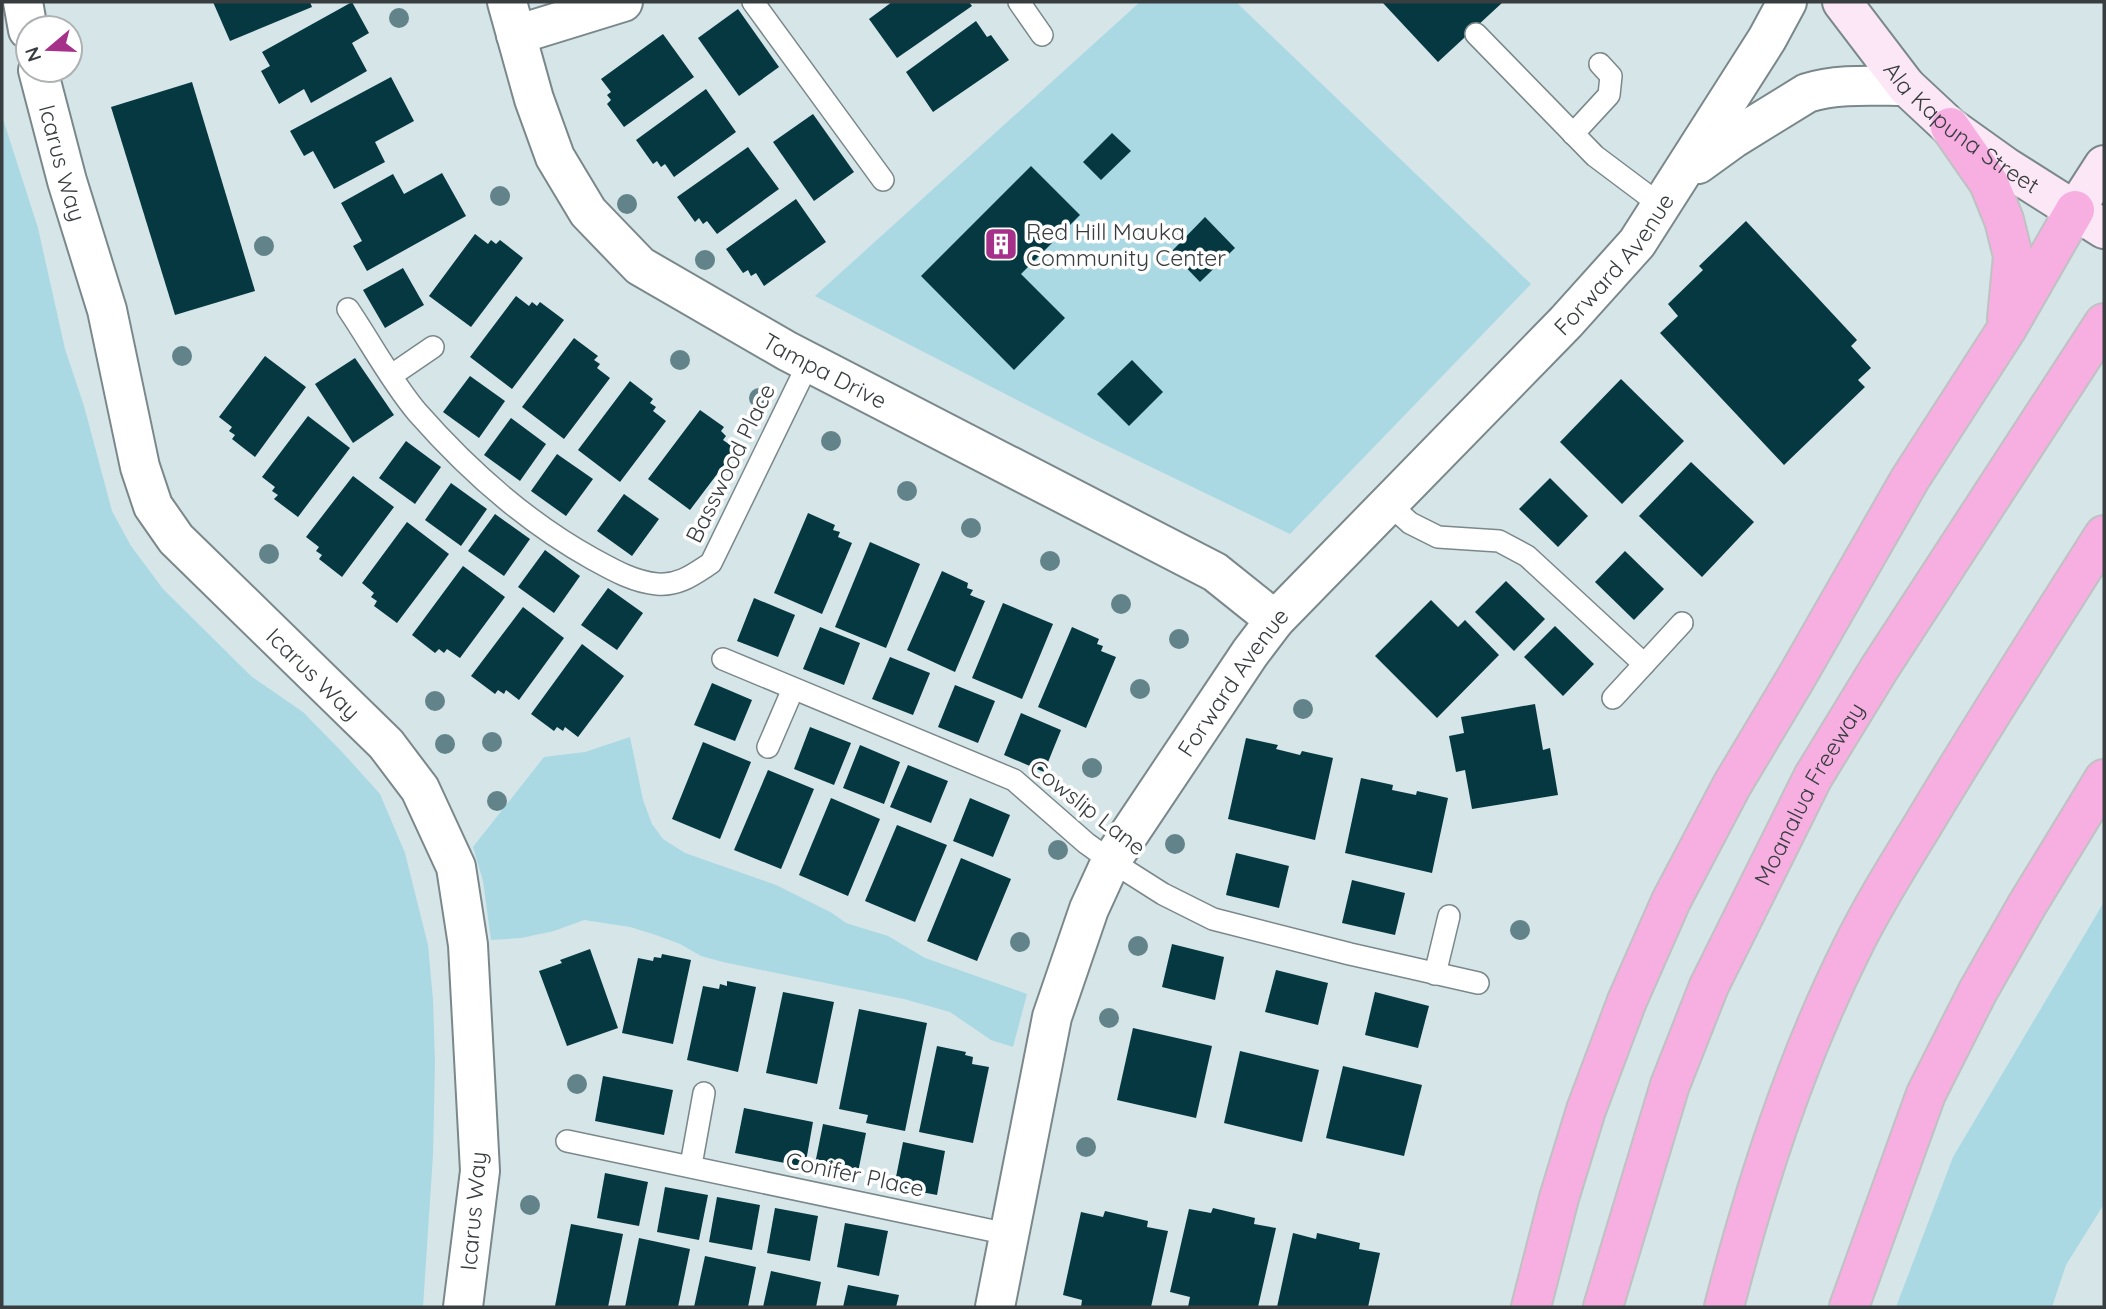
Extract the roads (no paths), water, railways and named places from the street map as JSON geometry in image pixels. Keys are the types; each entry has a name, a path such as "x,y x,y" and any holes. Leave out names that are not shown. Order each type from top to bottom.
{"highway":[{"path":"1950,127 1989,183 2004,220 2013,256 2006,330"},
{"path":"1531,1307 1559,1198 1586,1110 1627,1001 1671,901 1732,785 1904,491 2006,330 2093,222"},
{"name":"Moanalua Freeway","path":"1603,1307 1670,1085 1709,986 1806,789 1880,669 2104,323"},
{"path":"1724,1307 1772,1140 1811,1037 1853,946 1958,764 2104,536"},
{"path":"1849,1307 1926,1094 1978,991 2104,779"}],"street":[{"path":"512,18 622,2"},
{"name":"Forward Avenue","path":"995,1307 1052,1017 1089,909 1111,861 1250,653 1275,620 1566,322 1637,243 1767,39 1787,2"},
{"name":"Ala Kapuna Street","path":"1842,2 1906,86 1950,127 2006,167 2093,222"},
{"name":"Tampa Drive","path":"512,18 534,99 555,157 587,212 640,266 809,362 1214,572 1275,620"},
{"name":"Icarus Way","path":"42,84 67,181 107,310 140,467 153,506 176,539 386,744 421,789 456,867 468,945 480,1171 463,1307"},
{"name":"Forward Avenue","path":"1672,191 1734,138 1807,93 1819,89 1906,86"},
{"path":"2093,222 2104,165"}],"lane":[{"path":"753,2 883,180"},
{"path":"1018,2 1042,35"},
{"path":"1476,34 1595,156 1672,191"},
{"path":"1573,134 1609,95 1611,76 1600,64"},
{"name":"Basswood Place","path":"348,309 416,410 475,472 522,514 572,548 623,576 659,584 686,580 711,563 809,362"},
{"path":"392,374 433,347"},
{"path":"1389,504 1410,523 1438,537 1499,541 1527,556 1644,664"},
{"path":"1613,698 1682,623"},
{"name":"Cowslip Lane","path":"723,659 1014,780 1086,843 1111,861 1163,894 1213,919 1478,983"},
{"path":"768,747 793,689"},
{"path":"1435,974 1448,916"},
{"path":"691,1165 704,1093"},
{"name":"Conifer Place","path":"568,1140 1008,1234"}],"place":[{"name":"Red Hill Mauka Community Center","path":"1001,244"}]}
